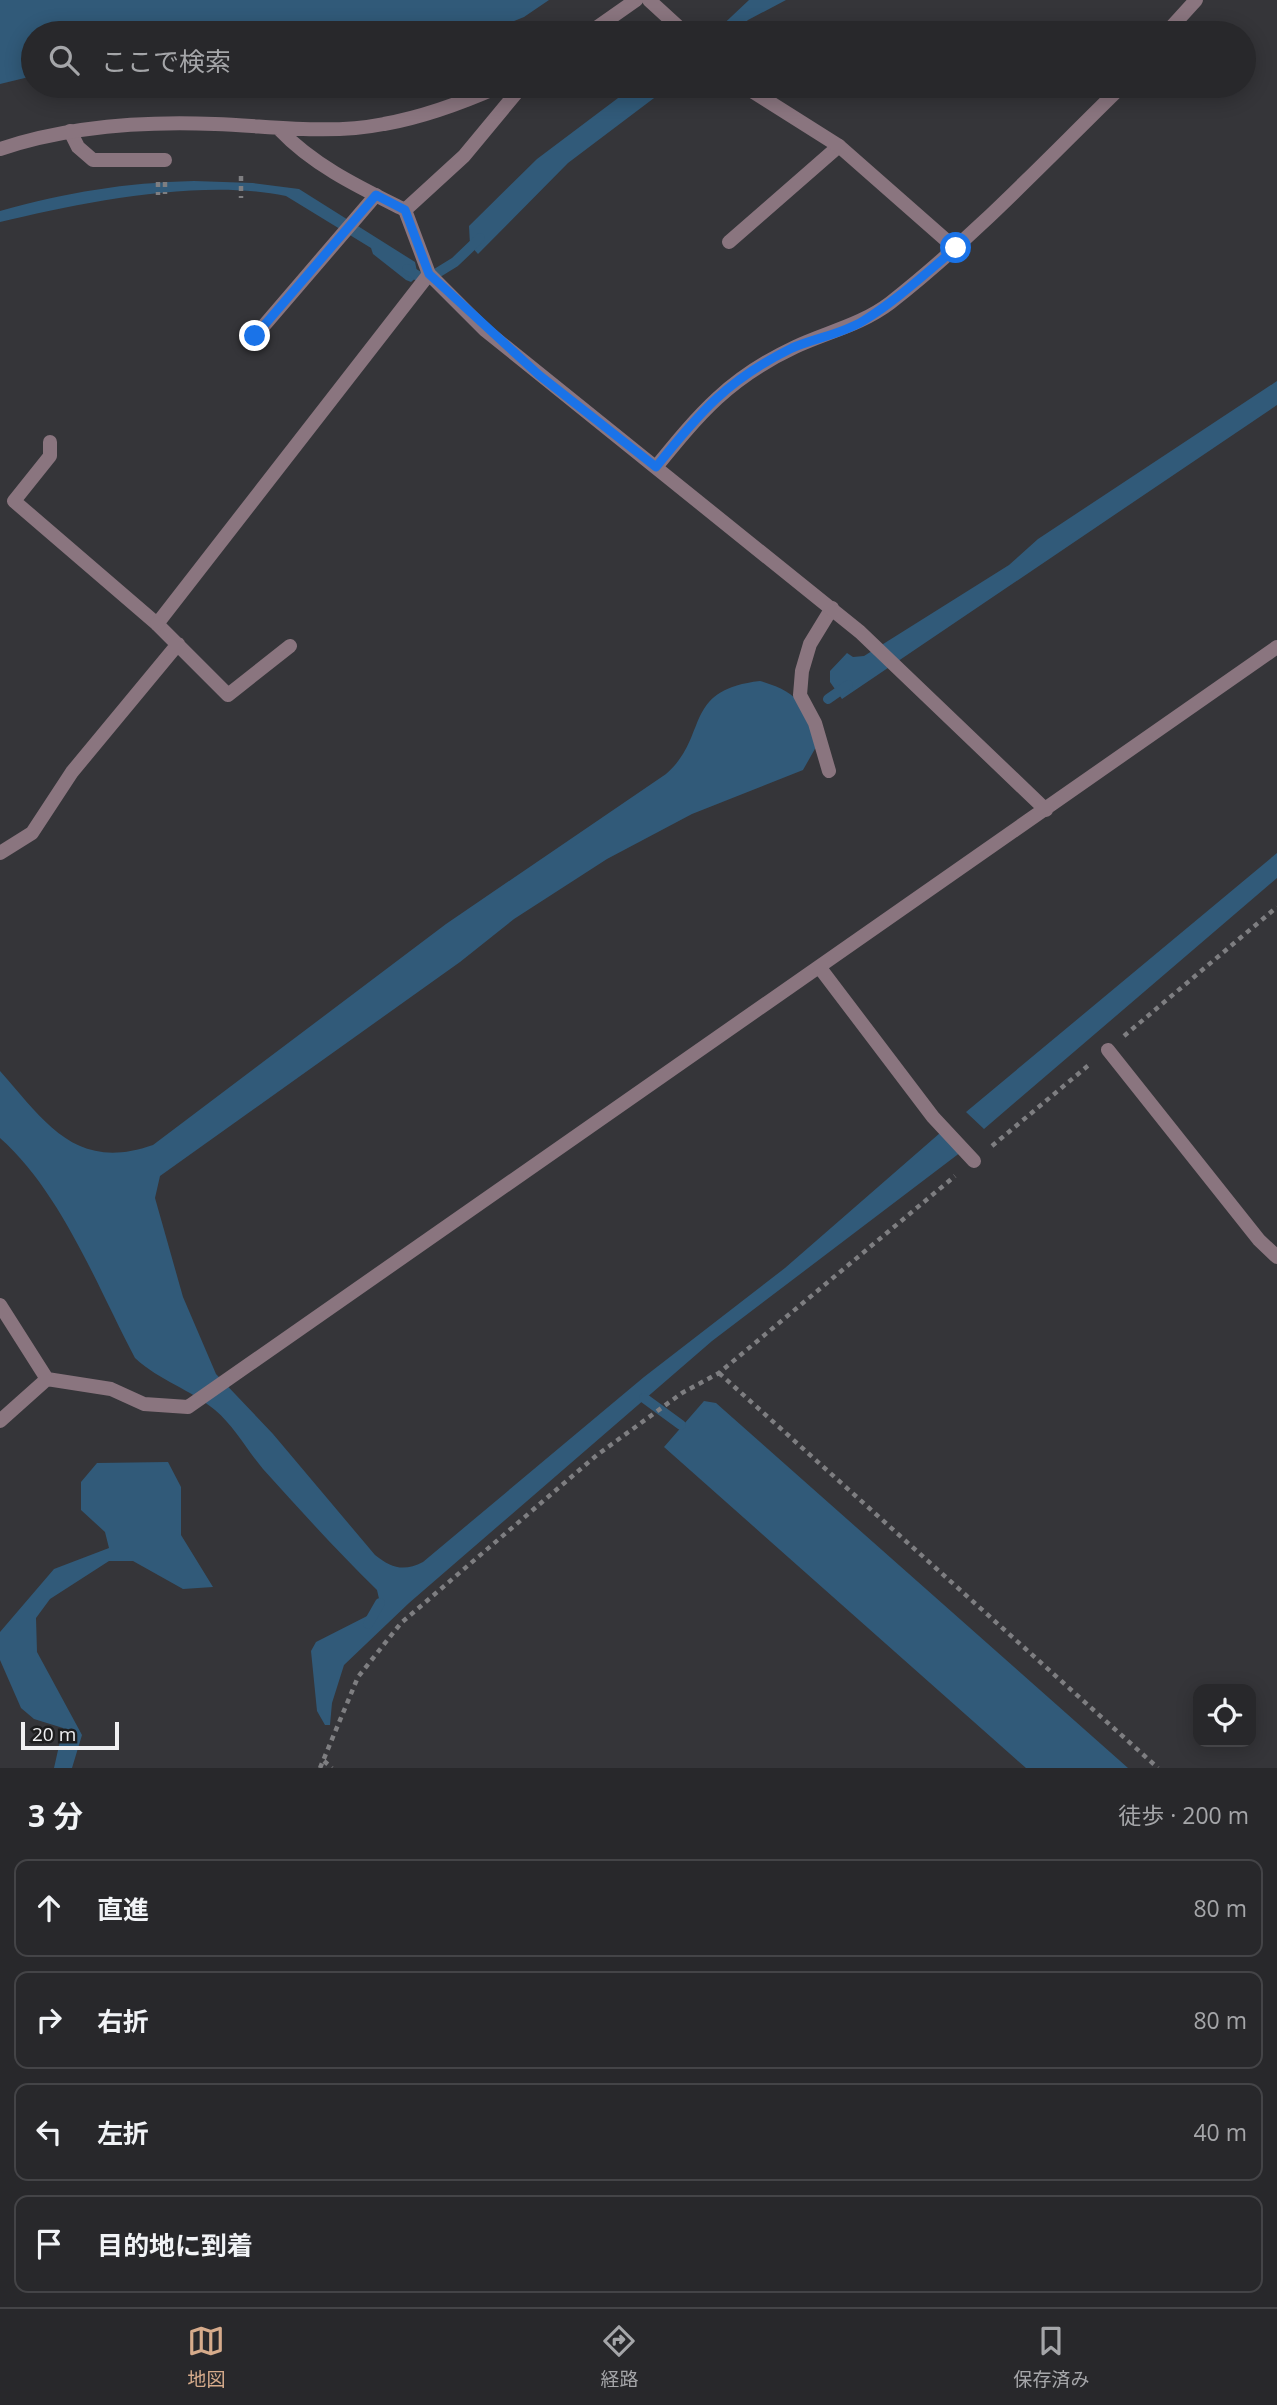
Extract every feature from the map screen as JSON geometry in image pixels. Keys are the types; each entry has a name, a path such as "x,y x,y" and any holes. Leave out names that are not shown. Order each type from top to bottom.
{"street":[{"path":"606,21 636,0"},
{"path":"649,0 672,21"},
{"path":"1177,21 1196,0"},
{"path":"0,149 70,131 155,123 280,130 383,125 471,98"},
{"path":"405,210 464,156 512,98"},
{"path":"763,98 839,146 956,248"},
{"path":"656,467 708,403 738,380 796,347 860,323 889,304 956,248 1110,98"},
{"path":"280,130 296,147 405,210 429,274 530,368 860,632 897,671 1046,810"},
{"path":"70,131 78,147 93,160 165,160"},
{"path":"729,242 839,146"},
{"path":"255,336 376,195"},
{"path":"157,624 429,274"},
{"path":"50,442 50,456 14,501 157,624 228,695 290,646"},
{"path":"829,771 815,723 800,695 802,671 810,644 832,608"},
{"path":"0,853 32,833 72,772 178,644"},
{"path":"0,1305 47,1379 111,1389 144,1404 188,1408 1277,647"},
{"path":"820,968 933,1117 974,1161"},
{"path":"1108,1050 1259,1240 1277,1257"},
{"path":"0,1421 47,1379"}],"path":[{"path":"241,176 241,198"},
{"path":"320,1768 358,1677 401,1623 597,1455 682,1393 719,1373 1277,907"},
{"path":"719,1373 1158,1768"},
{"path":"324,1761 332,1768"}],"water":[{"path":"0,0 549,0 514,21 21,21 21,79 0,84"},
{"path":"749,0 786,0 747,21 727,21"},
{"path":"618,98 654,98 568,163 478,254 470,245 469,226 537,159"},
{"path":"194,181 253,183 299,189 415,262 418,276 411,282 406,280 373,254 371,248 286,196 253,191 181,191 143,195 105,200 0,222 0,211 49,199 120,186"},
{"path":"1277,381 1277,405 842,699 830,682 830,671 847,653 853,657 864,656 1009,565 1038,539"},
{"path":"760,681 785,691 800,703 816,747 803,770 692,814 607,859 514,919 460,962 160,1176 155,1198 183,1297 216,1374 273,1434 375,1555 392,1566 410,1567 423,1562 644,1377 785,1268 940,1133 961,1152 712,1341 409,1603 344,1665 332,1703 330,1725 325,1725 317,1711 311,1651 316,1642 377,1611 380,1603 377,1590 263,1469 222,1416 135,1358 60,1212 22,1160 0,1138 0,1071 48,1124 65,1138 83,1147 103,1152 126,1152 153,1145 446,924 666,774 688,745 707,704 718,694 735,686"},
{"path":"1277,853 1277,878 984,1129 966,1112"},
{"path":"704,1401 716,1403 1128,1768 1026,1768 664,1447"},
{"path":"168,1462 181,1487 181,1535 213,1587 183,1589 133,1561 109,1561 50,1599 36,1618 37,1652 82,1735 72,1768 54,1768 63,1728 34,1719 21,1708 0,1660 0,1632 54,1569 109,1548 105,1532 81,1510 81,1482 97,1463"}],"waterway":[{"path":"407,269 418,276 429,278 455,262 480,238"},
{"path":"828,699 848,685"},
{"path":"644,1398 681,1425"},
{"path":"368,1624 380,1603"}],"route":[{"path":"255,336 376,195 405,210 429,274 485,330 656,467 708,403 738,380 766,361 860,323 889,304 956,248"}]}
